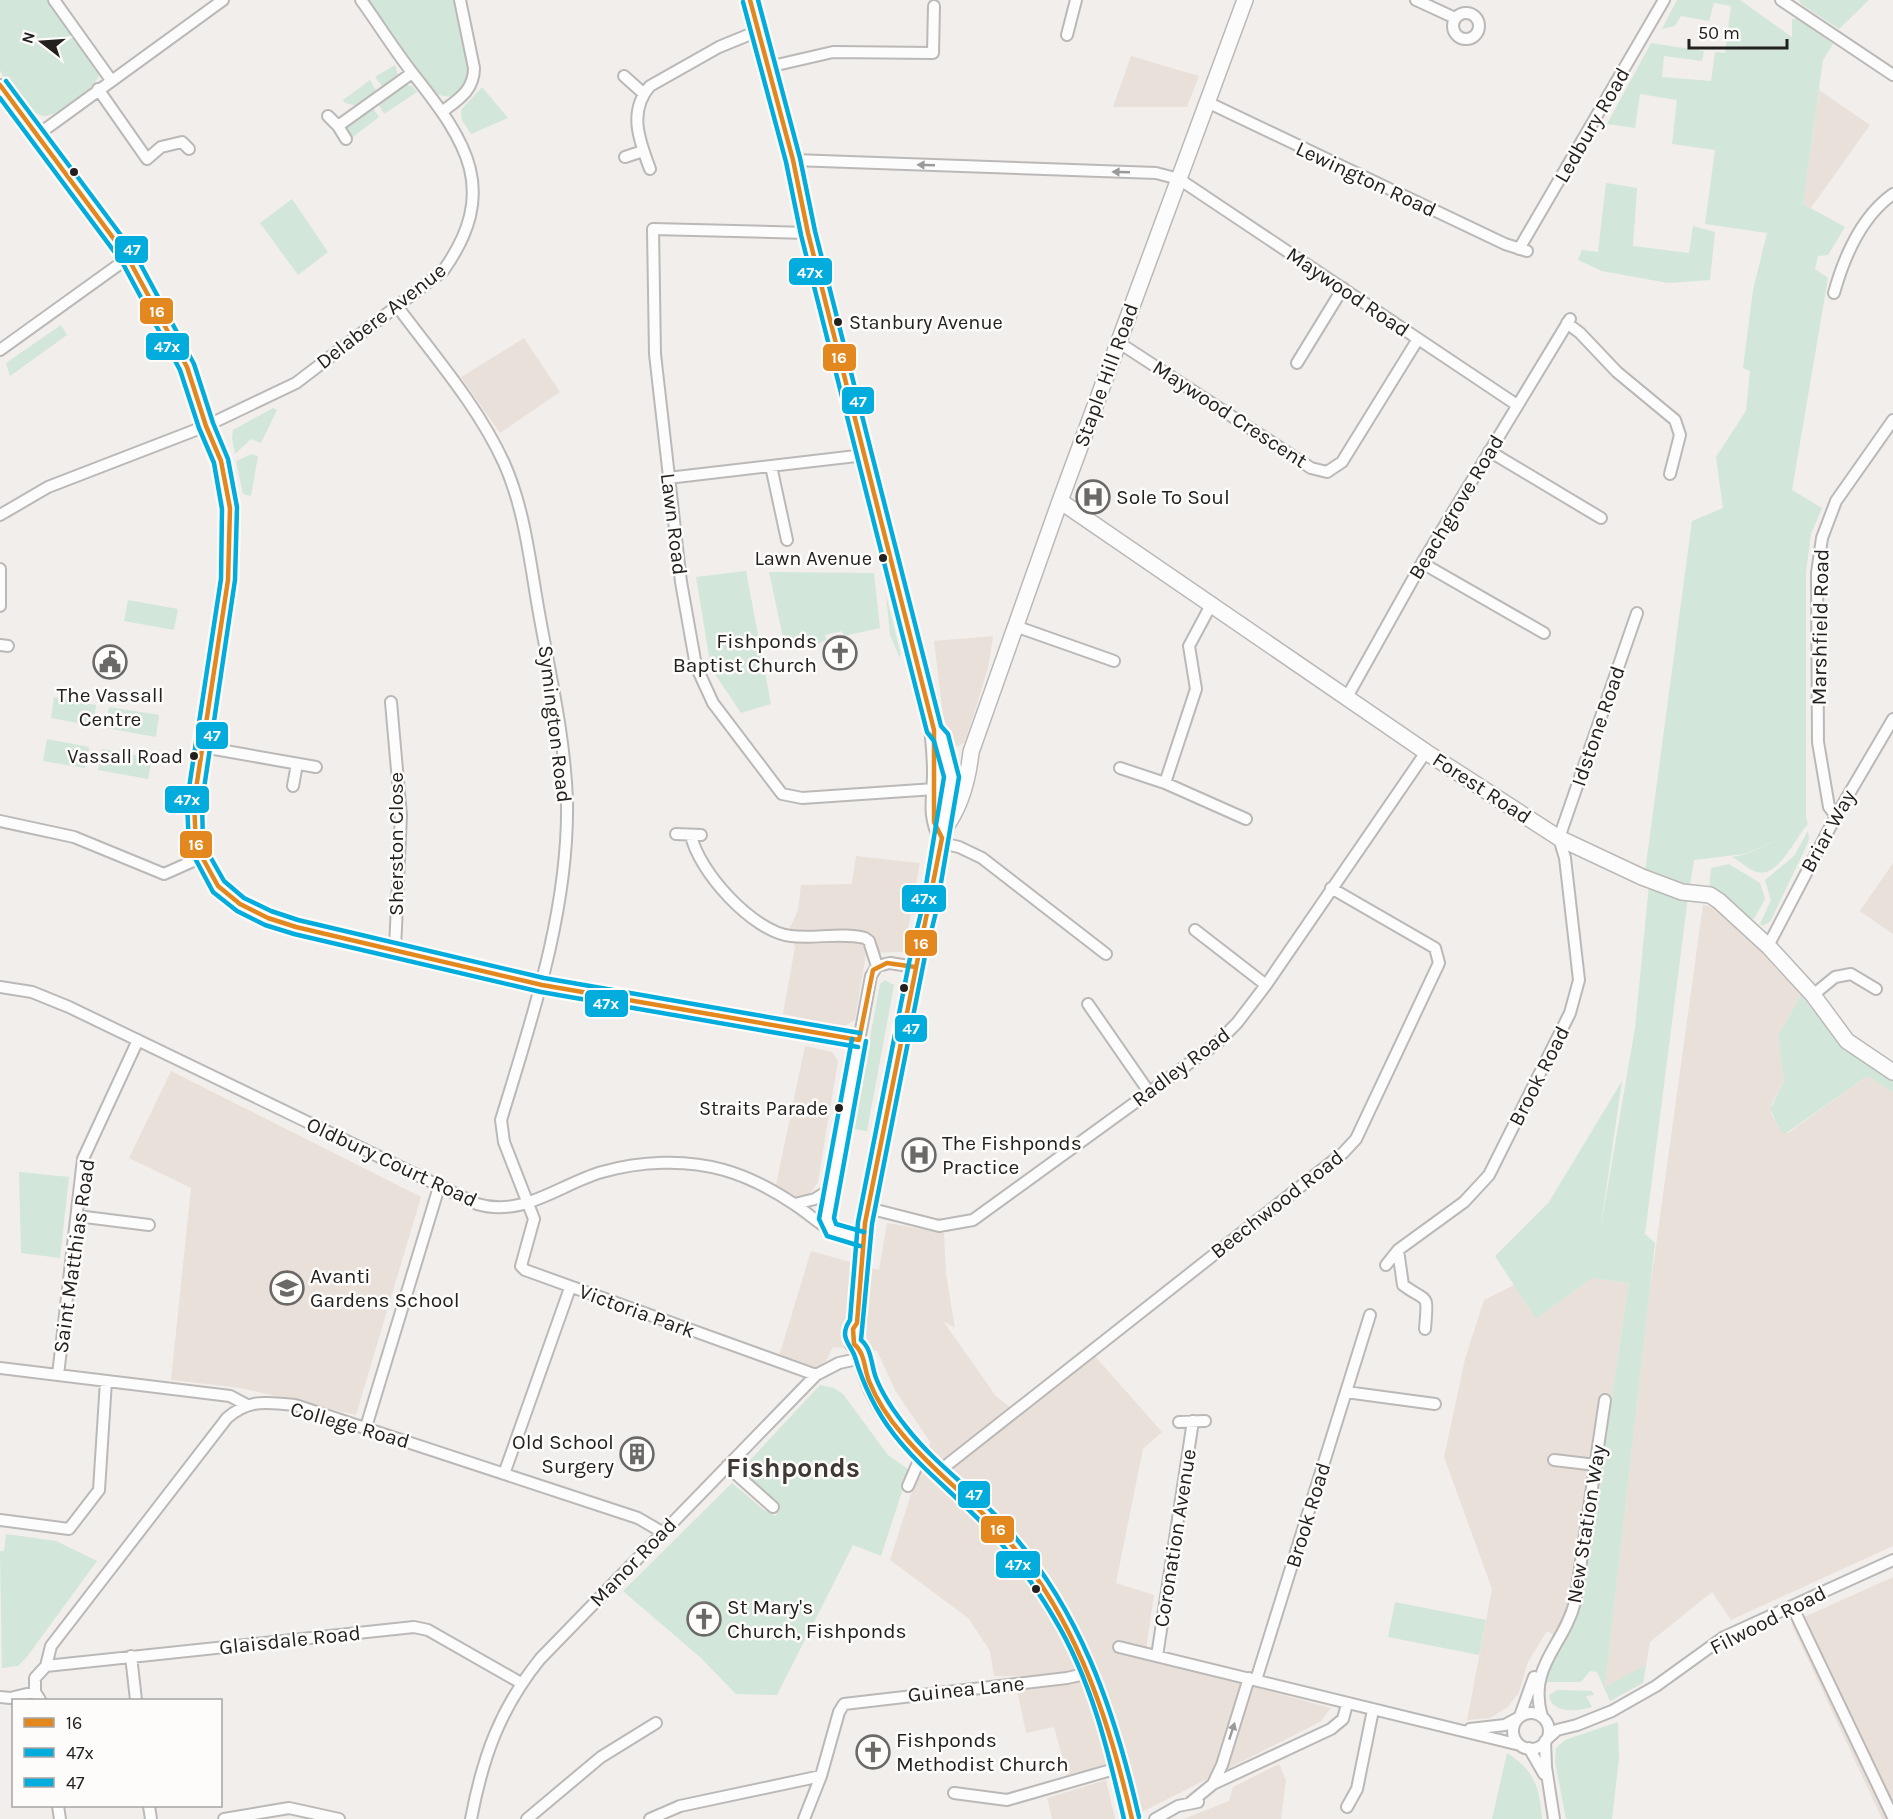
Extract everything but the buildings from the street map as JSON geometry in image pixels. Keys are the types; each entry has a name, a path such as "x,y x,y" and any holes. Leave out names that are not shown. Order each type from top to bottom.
{"main road":[{"path":"750,0 793,160 808,233 934,730 934,822 942,837"},
{"name":"Staple Hill Road","path":"942,837 957,812 969,772 971,752 1015,626 1245,0"},
{"name":"Forest Road","path":"1060,501 1212,603 1426,752 1559,838 1642,877 1682,892 1710,895 1744,921 1768,946 1813,995 1847,1041 1893,1072"},
{"path":"934,730 940,737 952,777 862,1239 857,1323 853,1329 854,1344 861,1353 874,1397 921,1456 1014,1548 1061,1614 1089,1673 1132,1819"},
{"name":"Staple Hill Road","path":"952,777 971,752"}],"street":[{"path":"54,0 111,80"},
{"path":"36,136 223,0"},
{"name":"Delabere Avenue","path":"0,515 48,487 206,426 296,383 443,271 461,241 471,212 473,191 467,154 443,111 412,73 361,0"},
{"path":"443,111 466,94 474,79 474,68 460,0"},
{"path":"1067,35 1076,0"},
{"path":"1416,0 1455,18"},
{"name":"Ledbury Road","path":"1523,250 1664,0"},
{"path":"1786,3 1893,75"},
{"path":"768,67 833,52 933,53 934,6"},
{"path":"650,169 643,151 637,106 643,93 650,86 719,47 758,31"},
{"path":"338,126 412,73"},
{"path":"624,76 643,93"},
{"path":"0,85 128,258 187,367 206,426 221,461 230,508 228,580 194,802 196,846 200,858 218,886 240,904 268,918 296,927 542,985 859,1040"},
{"path":"98,89 147,159 161,147 182,142 189,149"},
{"name":"Lewington Road","path":"1207,102 1288,143 1523,250"},
{"path":"328,116 346,139"},
{"path":"625,157 643,151"},
{"path":"793,160 1156,173 1179,179"},
{"name":"Maywood Road","path":"1179,179 1517,405"},
{"path":"1834,293 1852,244 1886,199 1893,194"},
{"name":"Lawn Road","path":"808,233 653,230 654,354 681,582 696,666 713,703 769,780 782,794 802,798 935,789"},
{"path":"0,350 128,258"},
{"path":"1297,363 1343,288"},
{"name":"Symington Road","path":"397,306 486,430 503,462 518,499 558,720 567,802 563,863 542,985 501,1120 504,1142 529,1203"},
{"name":"Beachgrove Road","path":"1347,697 1422,563 1568,321 1617,372 1675,420 1680,435 1670,474"},
{"name":"Maywood Crescent","path":"1118,342 1311,468 1327,472 1342,462 1418,339"},
{"name":"Marshfield Road","path":"1836,816 1829,807 1818,742 1817,573 1821,538 1836,501 1893,420"},
{"path":"1489,451 1601,518"},
{"path":"668,478 865,455"},
{"path":"771,466 787,540"},
{"path":"1422,563 1544,633"},
{"path":"0,569 0,606"},
{"path":"1165,783 1196,689 1189,646 1212,603"},
{"name":"Idstone Road","path":"1559,838 1637,614"},
{"path":"1015,626 1114,661"},
{"name":"Sherston Close","path":"392,702 401,815 395,950"},
{"name":"Briar Way","path":"1768,946 1836,816 1893,720"},
{"path":"203,747 316,767"},
{"name":"Radley Road","path":"868,1208 939,1226 973,1220 1217,1043 1237,1023 1266,985 1426,752"},
{"path":"293,786 297,764"},
{"path":"1120,768 1165,783 1246,819"},
{"path":"0,821 74,837 164,874 200,858"},
{"path":"676,834 696,835 694,851 705,869 757,924 771,932 791,936 865,938 869,941 877,966"},
{"path":"942,837 982,858 1106,954"},
{"name":"Brook Road","path":"1386,1265 1398,1250 1464,1202 1489,1175 1570,1013 1579,980 1565,858 1559,838"},
{"name":"Beechwood Road","path":"938,1472 1343,1153 1356,1139 1439,963 1435,948 1331,888"},
{"path":"1195,930 1266,985"},
{"path":"862,1239 831,1230 826,1219 871,976 877,966 890,963 915,967"},
{"path":"1813,995 1835,977 1851,974 1876,989"},
{"name":"Oldbury Court Road","path":"0,987 40,995 138,1040 439,1188 486,1207 502,1209 529,1203 600,1173 629,1166 661,1163 724,1170 758,1183 795,1204 831,1230"},
{"path":"1088,1004 1149,1092"},
{"name":"Saint Matthias Road","path":"58,1375 83,1159 138,1040"},
{"path":"366,1427 439,1188"},
{"path":"795,1204 815,1199 831,1189"},
{"name":"Victoria Park","path":"529,1203 533,1226 521,1266 525,1270 816,1375"},
{"path":"77,1216 149,1225"},
{"path":"1398,1250 1402,1286 1424,1296 1426,1302 1425,1329"},
{"path":"504,1474 570,1288"},
{"name":"Brook Road","path":"1213,1784 1222,1765 1252,1679 1370,1315"},
{"name":"Manor Road","path":"471,1819 479,1774 496,1728 521,1683 540,1659 816,1375 861,1353"},
{"path":"0,1377 5,1369 58,1375 230,1396 247,1405"},
{"path":"0,1520 69,1529 99,1490 106,1381"},
{"path":"1346,1392 1435,1404"},
{"name":"New Station Way","path":"1519,1718 1536,1671 1570,1619 1575,1602 1605,1400"},
{"name":"College Road","path":"247,1405 255,1403 295,1405 638,1518 662,1532"},
{"path":"0,1697 38,1696 35,1678 46,1666 51,1646 220,1427 240,1407 247,1405"},
{"name":"Coronation Avenue","path":"1157,1656 1193,1421"},
{"name":"Coronation Avenue","path":"1179,1422 1205,1421"},
{"path":"908,1486 921,1456"},
{"path":"1554,1460 1596,1465"},
{"path":"727,1466 773,1507"},
{"name":"Filwood Road","path":"1546,1740 1557,1730 1612,1711 1656,1686 1724,1637 1893,1560"},
{"path":"1792,1606 1893,1817"},
{"name":"Glaisdale Road","path":"46,1666 414,1627 428,1630 521,1683"},
{"name":"New Station Way","path":"1543,1717 1538,1703 1539,1680 1555,1644"},
{"path":"1119,1647 1525,1746 1539,1746 1546,1740"},
{"path":"131,1656 136,1699"},
{"name":"Guinea Lane","path":"820,1776 839,1712 844,1704 1067,1678 1089,1673"},
{"path":"1155,1819 1194,1802 1213,1784 1331,1729 1343,1719 1347,1704"},
{"path":"1347,1807 1357,1789 1373,1710"},
{"path":"1463,1730 1505,1725 1531,1713 1543,1717 1548,1728 1546,1740 1554,1819"},
{"name":"Filwood Road","path":"1543,1717 1585,1722"},
{"path":"1519,1718 1513,1732 1541,1768 1550,1791"},
{"path":"527,1819 601,1757 656,1723"},
{"path":"954,1793 1007,1800 1118,1768"},
{"path":"650,1819 680,1806 820,1776"},
{"path":"804,1819 820,1776"},
{"path":"224,1819 289,1808 339,1819"}],"shaded area":[{"path":"1131,56 1199,76 1187,107 1113,107"},
{"path":"1819,90 1870,125 1811,208 1803,204"},
{"path":"524,338 560,392 500,433 461,377"},
{"path":"993,636 988,668 965,742 957,747 951,742 943,715 934,641"},
{"path":"856,856 920,863 904,952 866,953 855,1020 843,1027 783,1014 795,947 789,930 798,910 801,885 852,884"},
{"path":"1893,863 1893,934 1860,911"},
{"path":"1703,905 1722,909 1801,995 1778,1036 1784,1082 1771,1105 1771,1113 1780,1130 1788,1133 1867,1076 1893,1092 1893,1546 1731,1620 1712,1592 1650,1642 1646,1665 1605,1688 1649,1296"},
{"path":"805,1046 832,1052 838,1061 818,1182 809,1196 800,1199 776,1185"},
{"name":"Avanti Gardens School","path":"171,1071 421,1197 356,1415 241,1388 171,1380 191,1188 129,1158"},
{"path":"887,1223 944,1233 946,1274 955,1328 943,1321 996,1396 1017,1413 1094,1355 1162,1432 1143,1449 1116,1583 1154,1595 1145,1657 1331,1708 1320,1722 1142,1812 1127,1753 1097,1768 1067,1775 1054,1727 1026,1733 1017,1690 1052,1686 1051,1677 994,1676 990,1651 968,1618 890,1560 912,1491 903,1488 907,1475 931,1443 896,1392 877,1351 833,1347 826,1361 814,1369 779,1356 811,1251 879,1270"},
{"path":"1592,1278 1629,1283 1579,1612 1562,1640 1547,1631 1528,1662 1519,1692 1508,1707 1490,1718 1467,1720 1492,1589 1444,1457 1465,1359 1484,1300 1514,1285 1536,1319"},
{"path":"1893,1577 1893,1819 1882,1819 1791,1623"},
{"path":"1279,1764 1286,1780 1281,1819 1183,1819 1229,1801 1233,1787"},
{"path":"1106,1780 1115,1819 1052,1819 1047,1798"}],"green space":[{"path":"0,0 47,0 94,64 99,76 96,81 75,101 58,112 44,116 38,114 19,98 3,76 0,70"},
{"path":"368,0 453,0 470,78 464,89 451,96 434,92"},
{"path":"1677,0 1740,0 1792,37 1792,19 1799,19 1833,44 1823,60 1803,204 1845,227 1828,255 1818,256 1815,269 1828,278 1792,490 1822,508 1811,534 1806,572 1806,818 1808,824 1786,855 1772,869 1757,872 1732,857 1743,855 1798,832 1744,854 1694,860 1690,885 1645,872 1692,521 1723,508 1716,457 1746,411 1750,371 1743,368 1753,290 1767,233 1705,224 1715,150 1672,144 1677,100 1640,94 1635,128 1607,124 1651,43 1704,51 1702,61 1664,56 1662,77 1711,81 1715,52 1725,53 1731,6 1714,3 1709,21 1681,16 1675,26 1662,29"},
{"path":"1799,0 1869,0 1839,29 1801,4"},
{"path":"395,65 398,75 383,87 375,77"},
{"path":"370,80 377,92 357,106 345,103 343,100"},
{"path":"406,85 412,86 417,92 384,114 379,105"},
{"path":"482,87 508,118 471,134 462,120 461,110"},
{"path":"372,107 379,117 350,139 346,128"},
{"path":"1606,183 1637,188 1633,246 1689,253 1693,226 1715,232 1710,280 1668,283 1602,271 1578,260 1582,250 1598,252"},
{"path":"292,199 328,252 298,275 260,223"},
{"path":"61,325 67,335 10,376 6,363"},
{"path":"273,408 277,410 261,443 251,439 235,454 233,430"},
{"path":"252,454 258,456 251,496 243,494 236,461"},
{"path":"746,571 771,704 741,713 711,668 696,577"},
{"path":"769,572 874,573 880,628 844,636 842,631 825,635 826,640 807,649 804,638 784,642"},
{"path":"886,595 901,655 899,656 890,635"},
{"path":"128,600 178,609 174,630 124,621"},
{"path":"54,697 96,705 93,726 51,718"},
{"path":"109,707 159,715 156,737 106,728"},
{"path":"47,739 89,747 85,768 43,761"},
{"path":"102,749 152,758 148,779 98,770"},
{"path":"1808,831 1809,839 1806,847 1770,922 1762,926 1760,924 1771,900 1765,880 1794,856"},
{"path":"1729,864 1760,883 1765,899 1754,919 1745,916 1709,890 1711,868"},
{"path":"1649,885 1688,897 1645,1234 1655,1243 1605,1687 1646,1665 1643,1683 1610,1701 1597,1672 1590,1671 1581,1682 1545,1682 1556,1653 1580,1607 1629,1283 1592,1278 1536,1319 1495,1256 1549,1202 1622,1081 1600,1232 1635,1028"},
{"path":"885,980 894,985 867,1131 853,1129 880,984"},
{"path":"1801,995 1831,1033 1893,1078 1893,1092 1867,1076 1785,1134 1780,1130 1770,1109 1784,1082 1778,1036"},
{"path":"19,1172 69,1177 60,1258 21,1253"},
{"path":"820,1385 834,1388 843,1394 888,1455 909,1470 881,1556 853,1545 777,1695 736,1694 701,1658 623,1591 732,1483 764,1510 776,1516 779,1506 740,1471"},
{"path":"6,1534 56,1541 97,1561 26,1658 18,1666 2,1668 0,1551 4,1551"},
{"path":"1395,1602 1486,1620 1479,1655 1388,1637"},
{"path":"1558,1690 1592,1691 1594,1695 1586,1696 1592,1707 1580,1710 1560,1709 1551,1701 1549,1695"},
{"path":"1618,1722 1619,1759 1612,1819 1566,1819 1555,1762 1556,1748 1565,1740"},
{"path":"1507,1753 1524,1766 1534,1781 1542,1819 1492,1819"}],"transit line":[{"name":"16","path":"750,0 793,160 808,233 934,730 934,822 942,838 865,1223 857,1323 853,1329 854,1344 862,1356 876,1396 893,1423 913,1447 994,1525 1045,1590 1083,1662 1098,1700 1132,1819"},
{"name":"47","path":"758,0 800,158 815,231 941,726 948,734 959,777 936,912 925,956 872,1224 861,1340 869,1353 882,1391 903,1422 929,1453 1000,1520 1028,1553 1052,1587 1090,1660 1105,1698 1139,1817"},
{"name":"47x","path":"743,2 786,162 801,235 927,732 934,741 944,777 922,909 911,953 858,1222 850,1320 845,1336 866,1387 894,1434 910,1453 998,1540 1024,1572 1054,1618 1067,1641 1088,1690 1105,1741 1124,1819"},
{"name":"47","path":"6,81 135,254 194,364 213,423 228,459 237,507 235,580 202,802 203,844 224,881 244,898 271,911 298,920 544,978 860,1033"},
{"name":"16","path":"0,85 128,258 187,367 206,426 221,461 230,508 228,580 194,802 196,846 218,886 240,904 268,918 296,927 542,985 859,1040 873,970 887,963 915,967"},
{"name":"47x","path":"0,98 122,262 180,370 199,428 214,463 222,509 221,579 187,801 189,847 213,892 237,911 265,925 294,934 541,992 858,1047"},
{"name":"47x","path":"852,1039 819,1219 827,1236 860,1246"},
{"name":"47","path":"864,1232 836,1224 834,1218 866,1041"}],"place":[{"name":"Stanbury Avenue","path":"838,322"},
{"name":"Sole To Soul","path":"1093,497"},
{"name":"Lawn Avenue","path":"883,558"},
{"name":"Fishponds Baptist Church","path":"840,653"},
{"name":"The Vassall Centre","path":"110,662"},
{"name":"Vassall Road","path":"194,756"},
{"name":"Straits Parade","path":"839,1108"},
{"name":"The Fishponds Practice","path":"919,1155"},
{"name":"Avanti Gardens School","path":"287,1288"},
{"name":"Old School Surgery","path":"637,1454"},
{"name":"St Mary's Church, Fishponds","path":"704,1619"},
{"name":"Fishponds Methodist Church","path":"873,1752"}],"district":[{"name":"Fishponds","path":"793,1468"}]}
